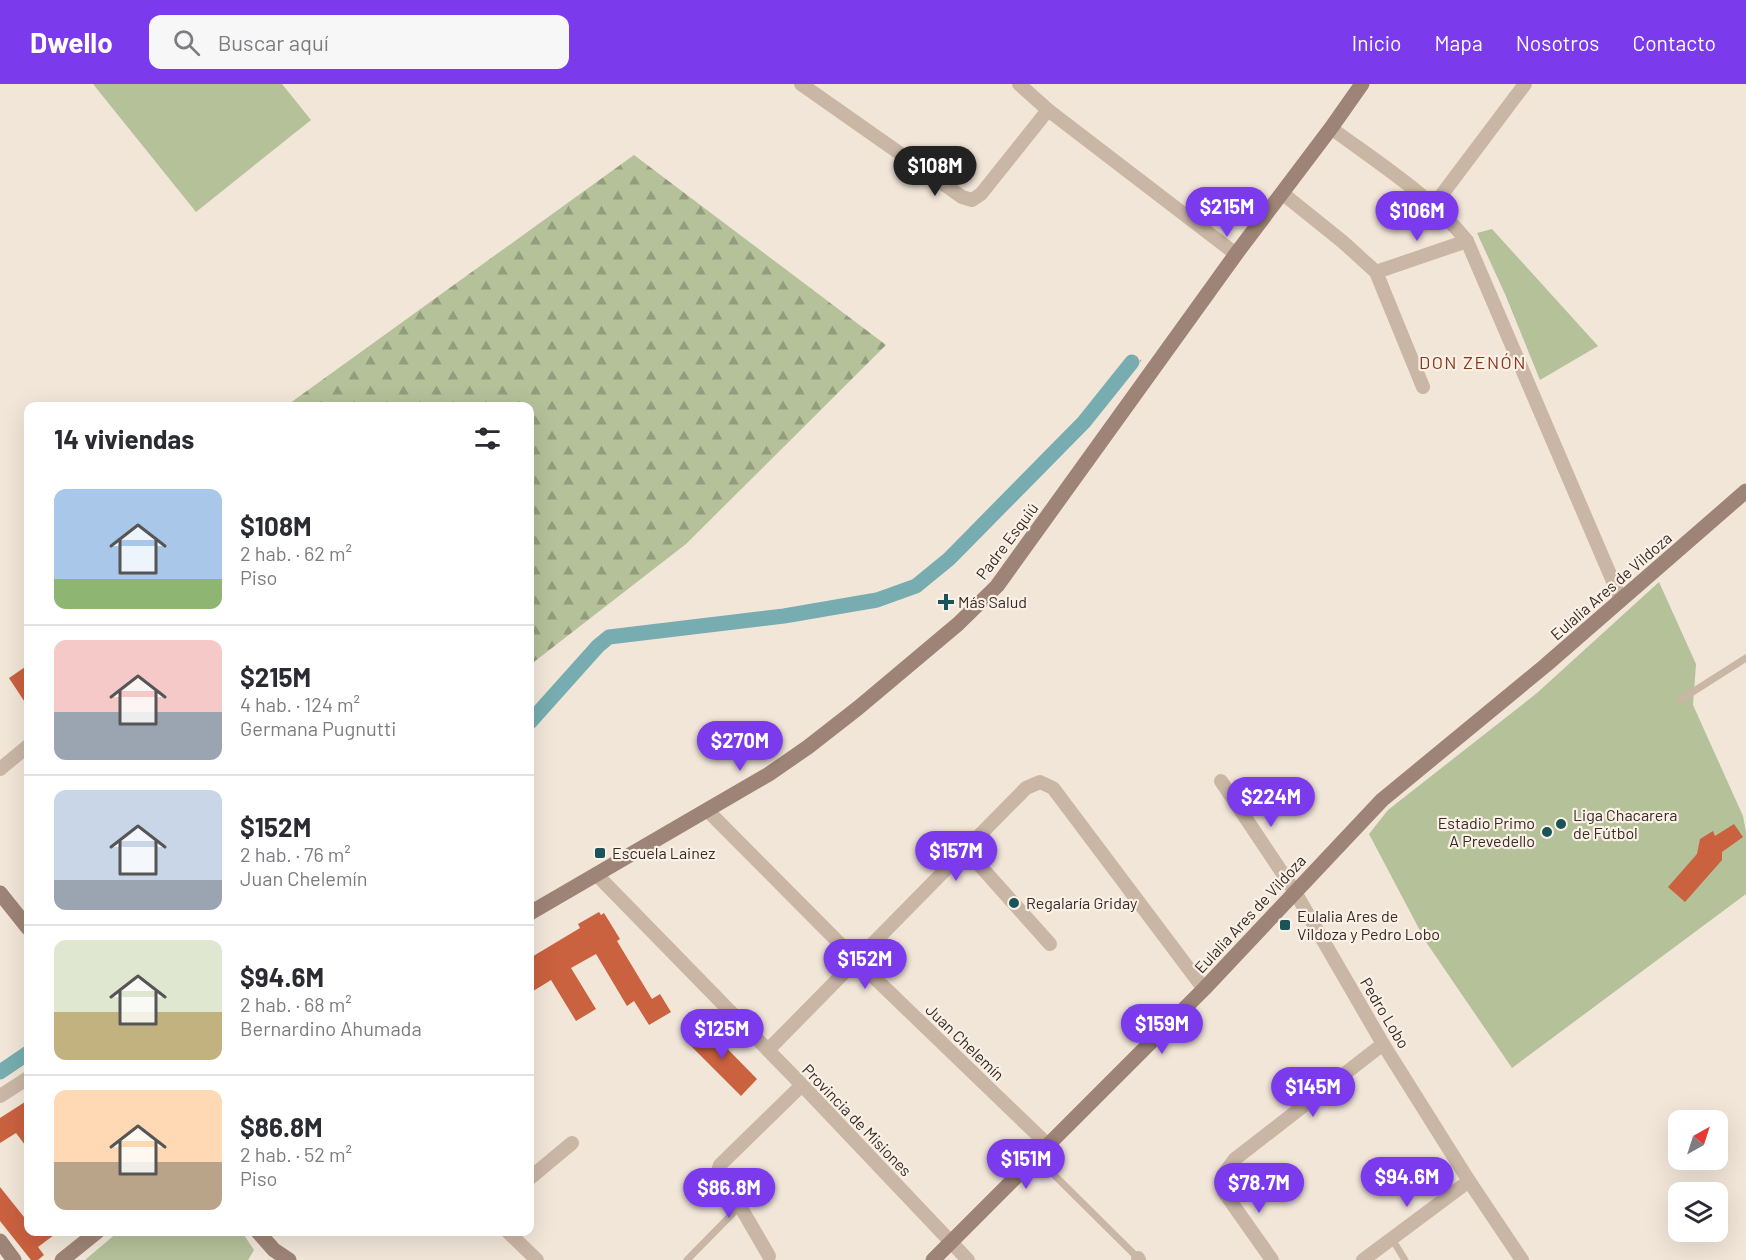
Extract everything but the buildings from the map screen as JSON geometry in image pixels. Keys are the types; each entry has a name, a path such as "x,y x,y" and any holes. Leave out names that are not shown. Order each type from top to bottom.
{"street":[{"path":"801,84 963,197 972,200 981,194 1048,110"},
{"path":"1019,84 1048,110 1236,254"},
{"name":"Padre Esquiú","path":"534,911 769,774 808,747 958,624 997,586 1236,254 1362,84"},
{"path":"1434,205 1524,84"},
{"path":"1331,128 1434,205 1467,241 1621,600"},
{"path":"1282,193 1376,272 1423,387"},
{"path":"1376,272 1467,241"},
{"name":"Eulalia Ares de Vildoza","path":"933,1260 1204,989 1382,800 1546,665 1746,491"},
{"path":"0,769 24,749"},
{"name":"Pedro Lobo","path":"1221,781 1295,892 1383,1044 1469,1181 1522,1260"},
{"path":"768,1050 1026,788 1040,783 1053,788 1204,989"},
{"name":"Juan Chelemín","path":"707,810 857,961 1048,1144"},
{"path":"966,850 1050,944"},
{"name":"Provincia de Misiones","path":"596,874 802,1085 968,1260"},
{"path":"0,893 24,923"},
{"path":"1272,1260 1224,1192 1223,1175 1235,1159 1383,1044"},
{"path":"0,1096 24,1081"},
{"path":"770,1258 740,1206 719,1185 717,1174 720,1165 802,1085"},
{"path":"534,1175 572,1143"},
{"path":"1363,1260 1469,1181"},
{"path":"62,1260 92,1236"},
{"path":"260,1236 269,1255 289,1260"},
{"path":"512,1236 537,1260"},
{"path":"0,1241 15,1260"}],"lane":[{"path":"1680,700 1746,658"},
{"path":"1036,1157 1138,1259"},
{"path":"687,1260 740,1206"},
{"path":"1392,1239 1406,1260"}],"green space":[{"path":"93,84 282,84 311,120 196,212"},
{"path":"634,155 886,345 686,544 534,662 534,402 292,402"},
{"path":"1492,229 1598,346 1540,380 1477,233"},
{"name":"Liga Chacarera de Fútbol","path":"1659,582 1696,664 1693,705 1743,816 1746,832 1746,894 1512,1068 1426,942 1369,834 1388,810 1537,693"},
{"path":"113,1236 245,1236 254,1250 248,1260 85,1260"}],"waterway":[{"path":"534,718 598,646 609,637 784,616 877,600 916,586 949,559 1084,422 1132,362"},
{"path":"0,1072 24,1056"}],"place":[{"name":"Más Salud","path":"946,602"},
{"name":"Liga Chacarera de Fútbol","path":"1561,824"},
{"name":"Estadio Primo A Prevedello","path":"1547,832"},
{"name":"Escuela Lainez","path":"600,853"},
{"name":"Regalaría Griday","path":"1014,903"},
{"name":"Eulalia Ares de Vildoza y Pedro Lobo","path":"1285,925"}],"district":[{"name":"DON ZENÓN","path":"1473,363"}]}
